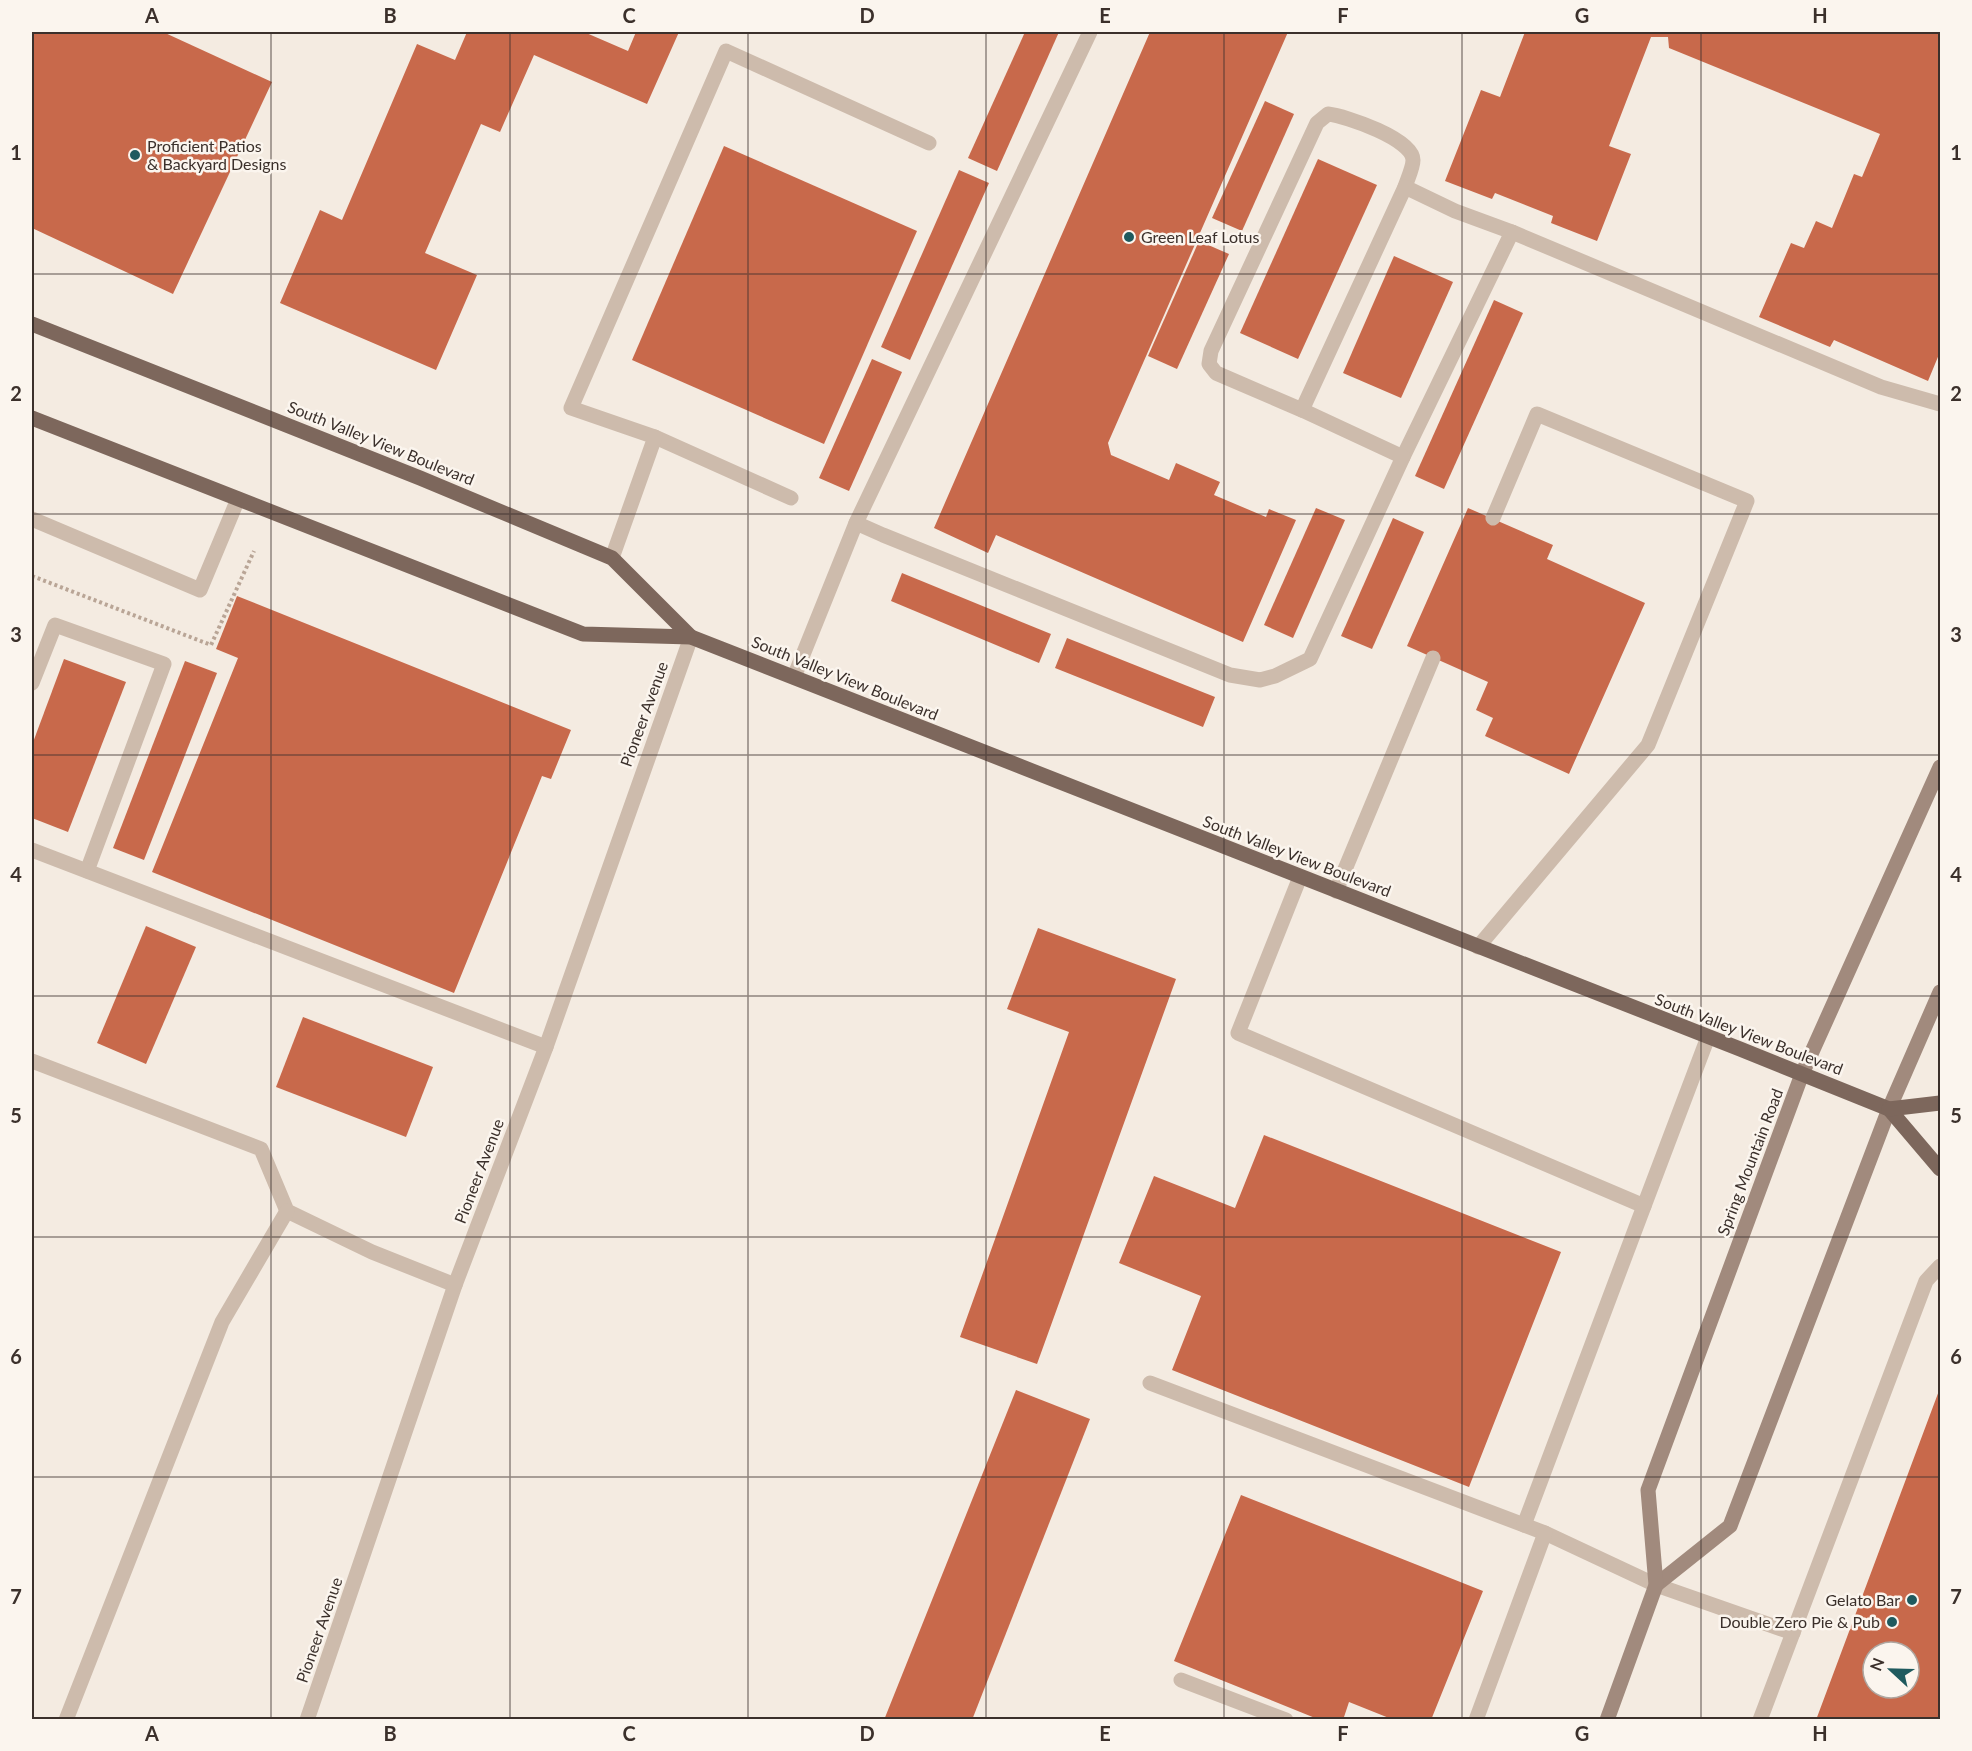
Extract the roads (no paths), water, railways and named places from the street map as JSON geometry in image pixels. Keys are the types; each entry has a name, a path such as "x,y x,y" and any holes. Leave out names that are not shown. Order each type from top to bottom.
{"main road":[{"name":"South Valley View Boulevard","path":"32,324 420,478 612,558 691,637"},
{"name":"South Valley View Boulevard","path":"32,418 583,634 691,637 1802,1074 1889,1109 1941,1170"},
{"name":"Spring Mountain Road","path":"1607,1719 1656,1585 1648,1490 1802,1074 1941,767"},
{"path":"1656,1585 1730,1526 1889,1109 1941,992"},
{"name":"South Valley View Boulevard","path":"1889,1109 1941,1103"}],"street":[{"path":"794,677 856,523 1090,32"},
{"path":"791,498 656,437 571,408 726,51 930,144"},
{"path":"1302,410 1405,188 1413,160 1410,151 1400,141 1343,116 1328,114 1317,123 1211,351 1209,364 1216,373 1403,457"},
{"path":"1405,188 1455,211 1512,232 1881,387 1941,404"},
{"path":"856,523 1230,675 1260,680 1275,676 1310,659 1403,457 1512,232"},
{"path":"1478,947 1648,745 1747,501 1537,414 1492,518"},
{"path":"612,558 656,437"},
{"path":"32,519 200,590 238,499"},
{"path":"32,683 55,625 164,664 87,871"},
{"name":"Pioneer Avenue","path":"307,1719 455,1285 546,1047 691,637"},
{"path":"1336,891 1433,658"},
{"path":"32,850 546,1047"},
{"path":"1300,877 1238,1033 1644,1206"},
{"path":"1524,1525 1708,1037"},
{"path":"32,1060 261,1149 287,1211 372,1252 455,1285"},
{"path":"66,1719 222,1322 287,1211"},
{"path":"1760,1719 1926,1281 1941,1266"},
{"path":"1150,1383 1545,1533 1656,1585 1793,1633"},
{"path":"1476,1719 1545,1533"},
{"path":"1181,1680 1286,1719"}],"place":[{"name":"Proficient Patios & Backyard Designs","path":"135,155"},
{"name":"Green Leaf Lotus","path":"1129,237"},
{"name":"Gelato Bar","path":"1912,1600"},
{"name":"Double Zero Pie & Pub","path":"1892,1622"}]}
